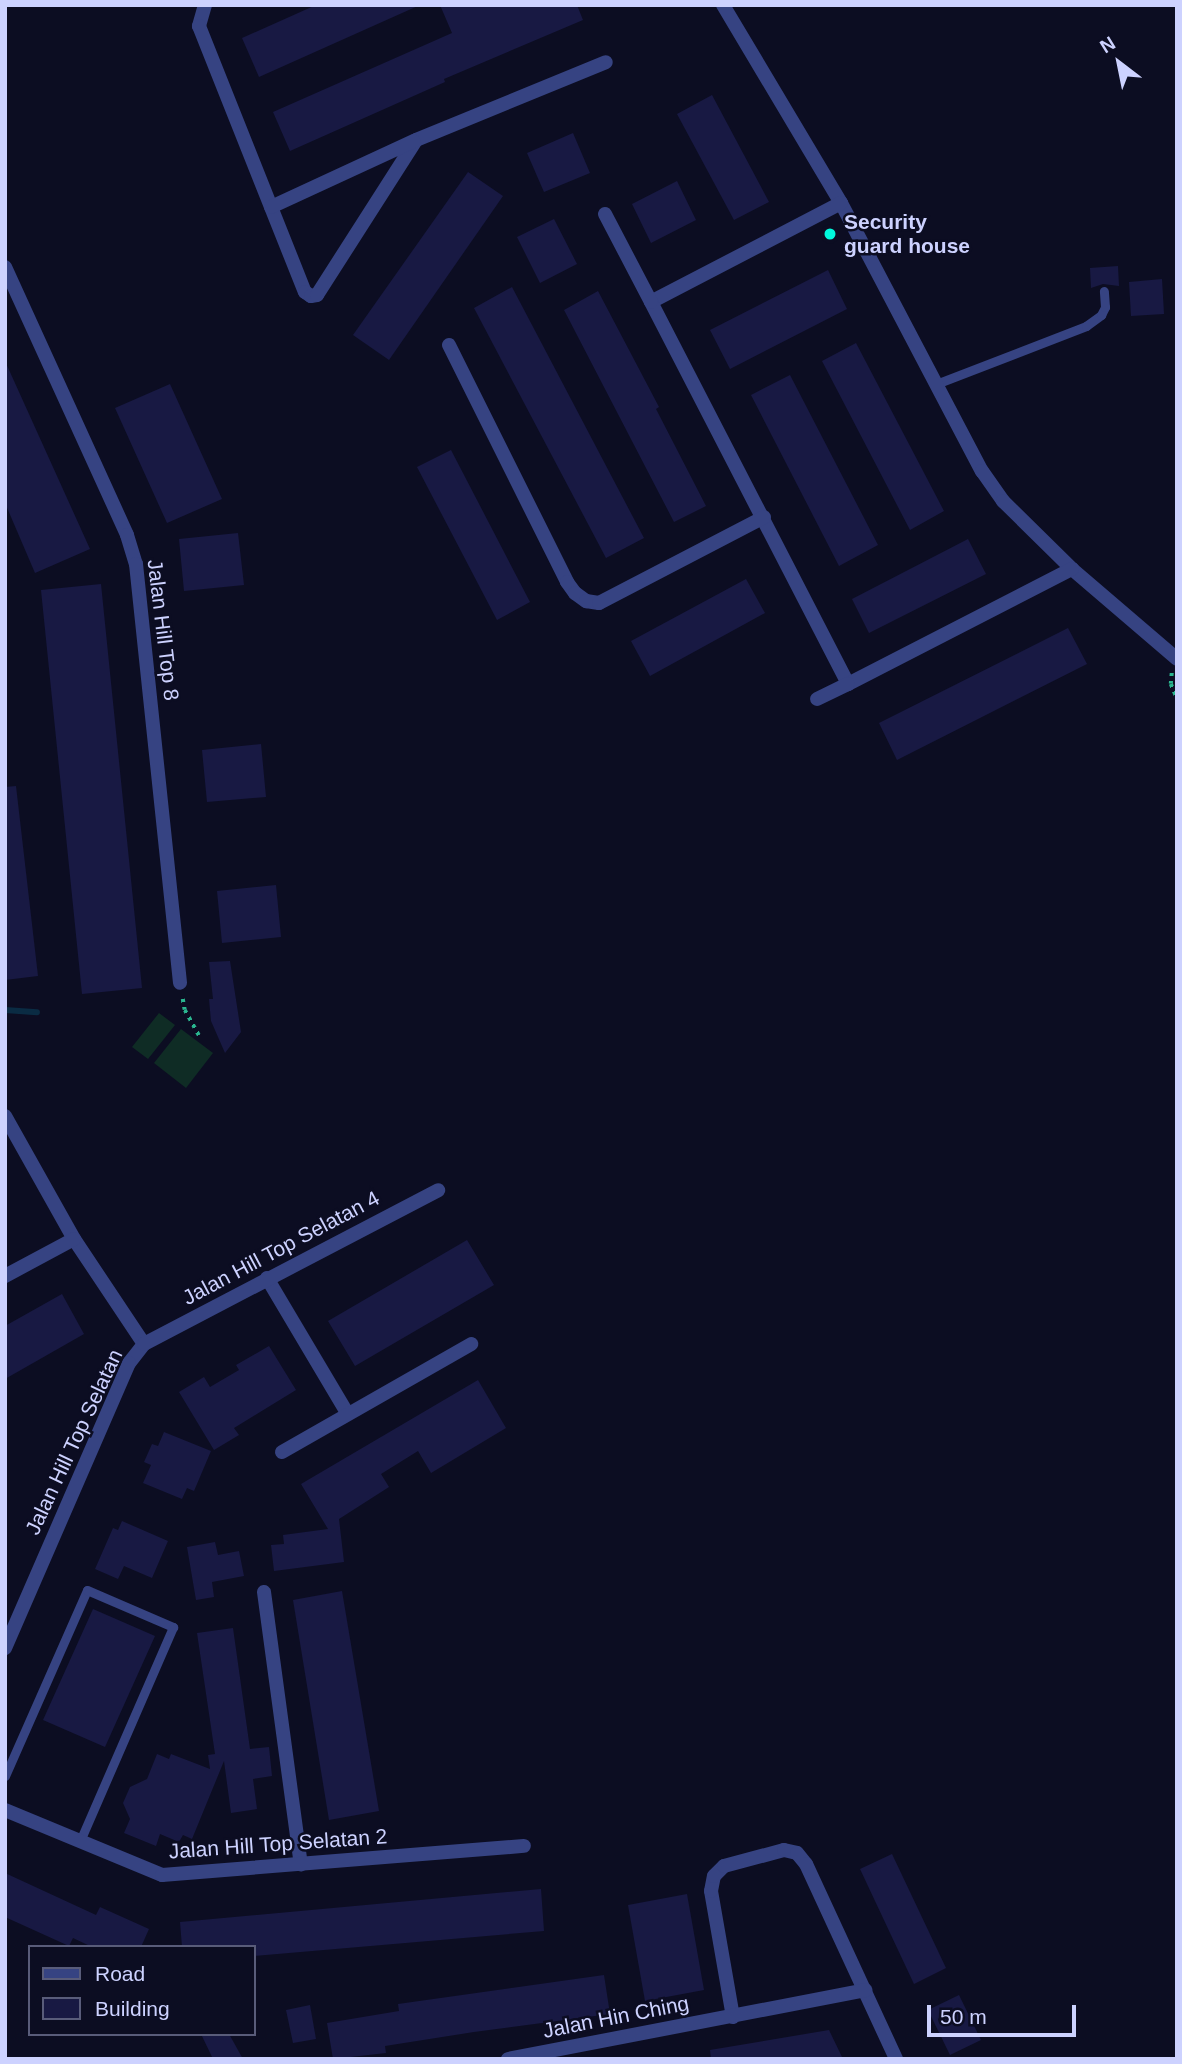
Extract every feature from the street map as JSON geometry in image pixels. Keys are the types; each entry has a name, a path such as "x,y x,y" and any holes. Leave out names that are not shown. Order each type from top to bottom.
{"street":[{"path":"205,5 198,26 305,292 311,296 317,295 416,140"},
{"path":"723,5 841,203 982,471 1003,501 1174,665"},
{"path":"271,206 416,140 606,62"},
{"path":"651,302 841,203"},
{"path":"605,214 848,684"},
{"name":"Jalan Hill Top 8","path":"5,267 127,535 136,564 180,983"},
{"path":"449,345 567,582 575,593 586,601 599,603 764,517"},
{"path":"817,699 1072,569"},
{"name":"Jalan Hill Top Selatan","path":"5,1116 74,1239 144,1344 129,1363 5,1648"},
{"name":"Jalan Hill Top Selatan 4","path":"144,1344 438,1190"},
{"path":"5,1276 74,1239"},
{"path":"267,1278 346,1413"},
{"path":"282,1452 346,1413 471,1344"},
{"path":"264,1592 301,1864"},
{"name":"Jalan Hill Top Selatan 2","path":"5,1810 162,1875 524,1846"},
{"path":"733,2017 711,1891 714,1876 724,1866 784,1850 797,1853 806,1864 896,2059"},
{"name":"Jalan Hin Ching","path":"508,2059 865,1990"}],"lane":[{"path":"936,384 1086,326 1101,315 1105,307 1104,291"},
{"path":"5,1776 87,1590 173,1627 80,1841"}],"path":[{"path":"1174,665 1171,684 1177,698"},
{"path":"180,983 185,1010 199,1035"}],"green space":[{"path":"159,1013 175,1025 148,1059 132,1047"},
{"path":"181,1029 213,1053 186,1088 154,1063"}],"building":[{"path":"316,5 420,5 259,77 242,38"},
{"path":"440,5 577,5 583,20 444,79 445,82 290,151 273,112 452,33"},
{"path":"712,95 769,202 734,220 677,114"},
{"path":"573,133 590,173 544,192 527,153"},
{"path":"468,172 503,196 389,360 353,335"},
{"path":"677,181 696,220 651,243 632,204"},
{"path":"554,219 577,264 540,283 517,237"},
{"path":"1118,266 1119,286 1103,284 1091,288 1090,268"},
{"path":"828,270 847,309 730,369 710,330"},
{"path":"1162,279 1164,314 1131,316 1129,282"},
{"path":"512,287 644,538 606,558 474,308"},
{"path":"598,291 659,407 656,409 706,506 674,522 564,310"},
{"path":"856,343 944,511 910,530 822,361"},
{"path":"5,361 90,549 35,573 5,503"},
{"path":"790,375 878,545 839,566 751,395"},
{"path":"170,384 222,499 167,523 115,408"},
{"path":"451,450 530,602 497,620 417,467"},
{"path":"238,533 244,585 184,591 179,539"},
{"path":"968,539 986,574 869,633 852,599"},
{"path":"746,579 765,613 650,676 631,641"},
{"path":"101,584 142,988 82,994 41,590"},
{"path":"1068,628 1087,664 897,760 879,723"},
{"path":"261,744 266,797 207,802 202,750"},
{"path":"16,786 38,976 5,980 5,787"},
{"path":"276,885 281,937 222,943 217,891"},
{"path":"230,961 241,1032 225,1053 211,1021 209,999 213,999 209,962"},
{"path":"467,1240 494,1285 355,1366 328,1321"},
{"path":"62,1294 84,1334 5,1379 5,1326"},
{"path":"269,1346 296,1390 234,1428 239,1435 214,1450 179,1392 204,1377 210,1387 239,1370 236,1365"},
{"path":"478,1380 506,1428 431,1473 418,1451 381,1474 389,1487 339,1519 344,1562 274,1571 271,1545 284,1544 283,1535 328,1529 301,1484"},
{"path":"164,1432 211,1451 194,1491 187,1488 182,1499 143,1483 151,1465 144,1462 152,1444 158,1446"},
{"path":"122,1521 168,1541 152,1578 124,1566 118,1579 95,1569 113,1528 118,1530"},
{"path":"215,1542 218,1555 239,1551 244,1576 212,1582 214,1597 196,1600 187,1547"},
{"path":"342,1591 379,1811 329,1820 293,1600"},
{"path":"93,1609 155,1636 105,1747 43,1720"},
{"path":"233,1628 250,1749 269,1747 272,1776 253,1779 257,1809 231,1813 224,1761 192,1839 183,1835 179,1842 160,1834 156,1846 124,1833 130,1819 123,1803 130,1787 147,1779 157,1754 169,1759 171,1754 210,1769 208,1755 215,1754 197,1633"},
{"path":"892,1854 946,1968 914,1984 860,1869"},
{"path":"5,1873 96,1915 100,1907 149,1929 142,1945 88,1945 73,1938 67,1945 5,1917"},
{"path":"541,1889 544,1931 256,1956 256,1945 182,1945 180,1922"},
{"path":"687,1894 704,1990 645,2001 628,1905"},
{"path":"604,1975 610,2014 385,2046 386,2053 333,2059 327,2023 399,2011 398,2004"},
{"path":"959,1995 981,2040 950,2055 928,2010"},
{"path":"310,2005 316,2039 293,2043 286,2010"},
{"path":"829,2030 843,2059 711,2059 710,2050"},
{"path":"202,2036 230,2036 243,2059 213,2059"}],"waterway":[{"path":"5,1010 37,1012"}],"place":[{"name":"Security guard house","path":"830,234"}]}
